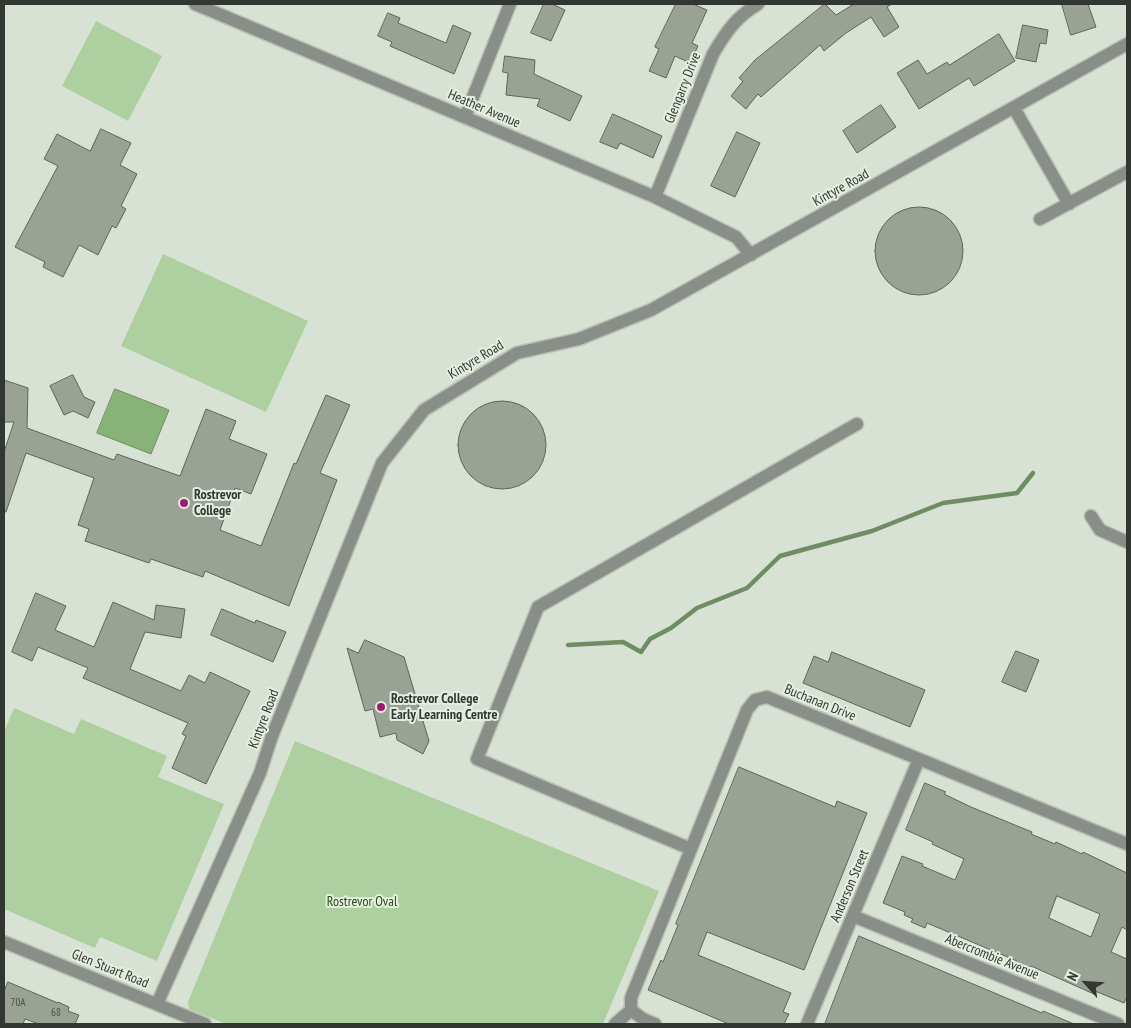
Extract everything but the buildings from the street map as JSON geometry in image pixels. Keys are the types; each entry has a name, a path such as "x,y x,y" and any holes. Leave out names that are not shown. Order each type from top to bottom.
{"street":[{"name":"Heather Avenue","path":"195,4 655,197 736,236 751,255"},
{"path":"465,117 510,4"},
{"name":"Glengarry Drive","path":"655,197 713,54 724,35 743,12 758,4"},
{"name":"Kintyre Road","path":"157,1004 260,773 276,727 382,463 424,410 517,353 579,339 651,310 1127,44"},
{"path":"1014,108 1069,204"},
{"path":"1040,219 1127,172"},
{"path":"691,849 476,759 538,607 857,424"},
{"path":"1091,516 1100,530 1127,542"},
{"name":"Buchanan Drive","path":"631,1010 631,998 747,710 755,700 767,697 1127,844"},
{"name":"Anderson Street","path":"807,1024 919,760"},
{"name":"Abercrombie Avenue","path":"854,916 1118,1024"},
{"name":"Glen Stuart Road","path":"4,942 205,1024"},
{"path":"615,1024 631,1010 643,1019 656,1024"}],"green space":[{"path":"96,21 162,56 128,121 62,86"},
{"path":"163,254 308,321 266,412 121,346"},
{"path":"14,708 74,734 81,719 167,756 158,777 224,804 157,961 100,937 95,948 4,909 4,732"},
{"name":"Rostrevor Oval","path":"295,741 659,891 603,1024 226,1024 189,1009 188,1002"}],"shaded area":[{"path":"115,389 169,410 151,454 97,433"}],"waterway":[{"path":"568,645 623,642 641,652 650,639 671,628 697,608 747,588 780,556 872,531 943,503 1017,493 1033,473"}],"place":[{"name":"Rostrevor College","path":"184,503"},
{"name":"Rostrevor College Early Learning Centre","path":"381,707"}]}
